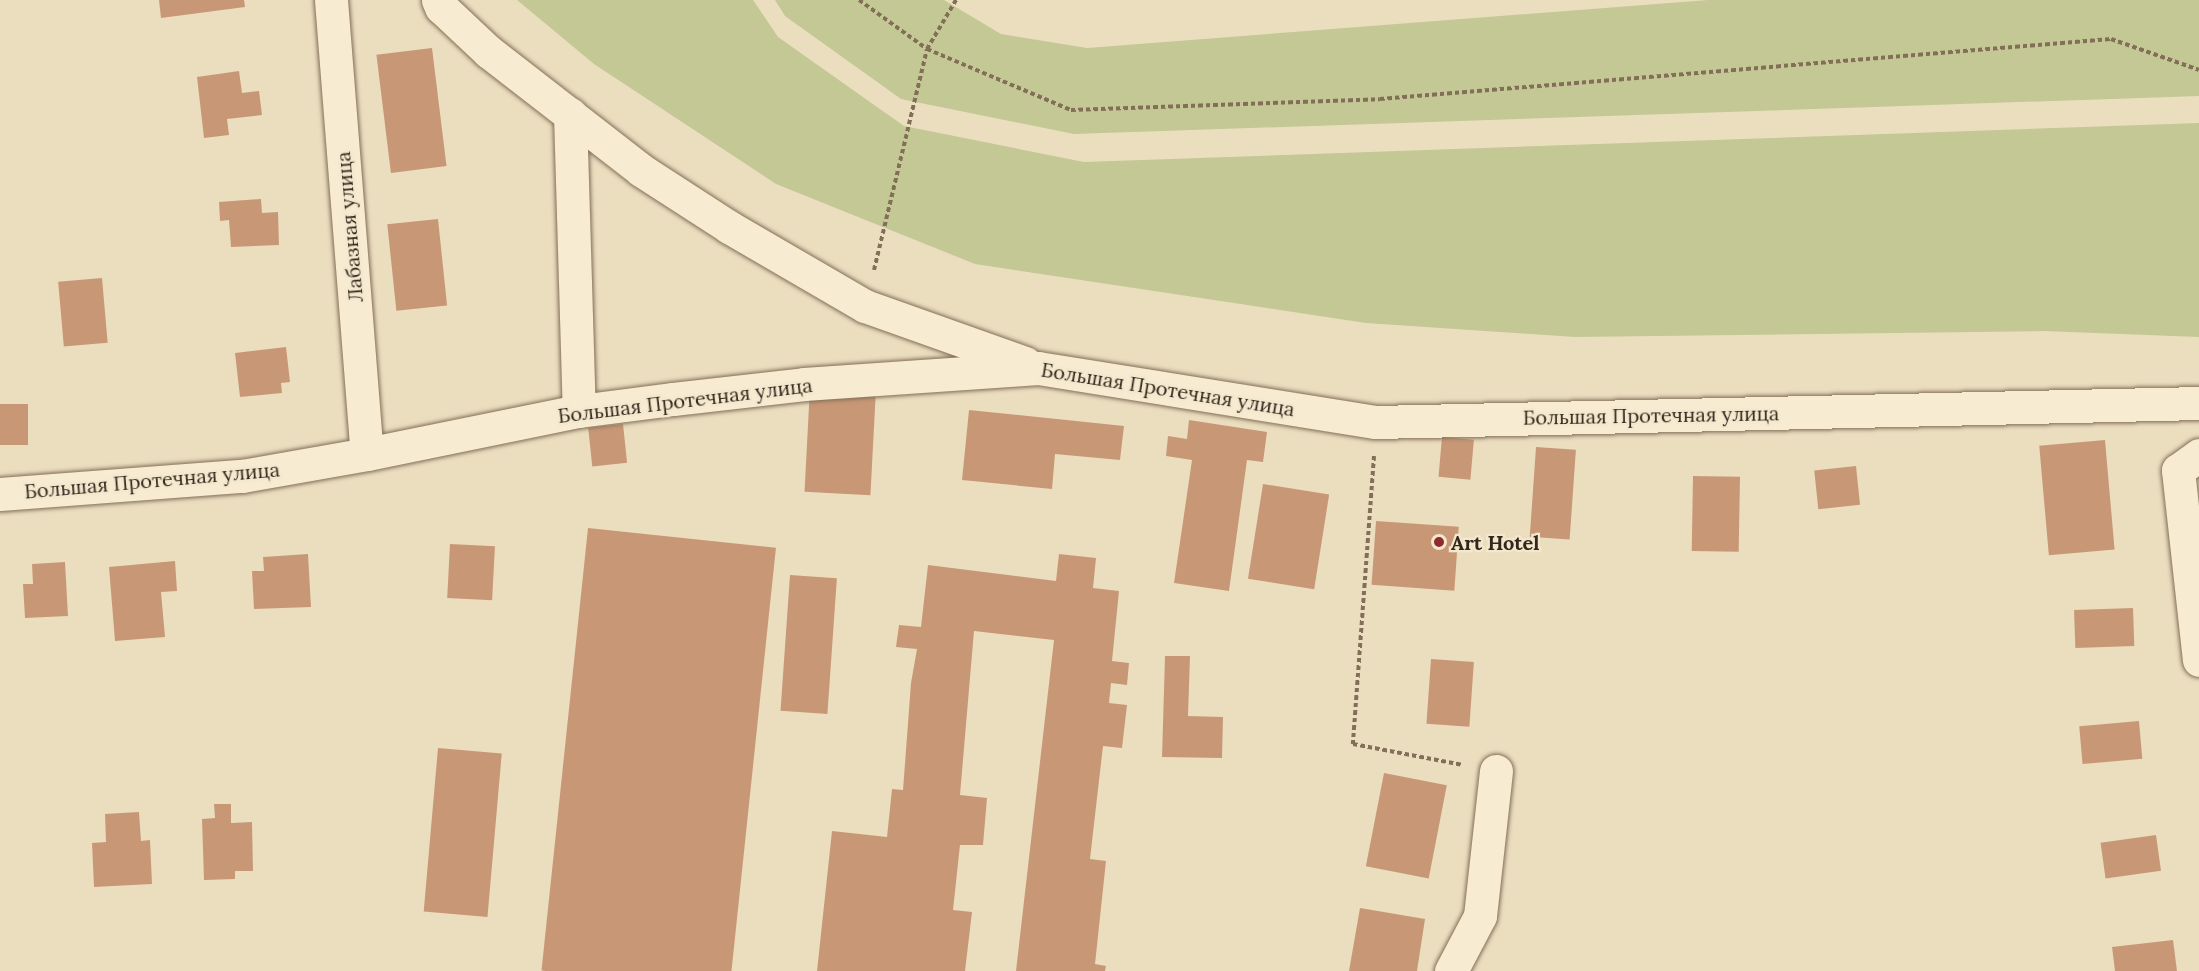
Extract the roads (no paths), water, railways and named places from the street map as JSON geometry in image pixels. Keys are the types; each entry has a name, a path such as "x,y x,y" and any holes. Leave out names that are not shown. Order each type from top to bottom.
{"street":[{"name":"Лабазная улица","path":"331,0 368,454"},
{"path":"438,0 441,7 489,52 641,170 729,227 865,306 1038,368"},
{"path":"570,114 579,411"},
{"name":"Большая Протечная улица","path":"0,494 242,476 368,454 579,411 804,384 1038,368 1376,422 2199,403"},
{"path":"2199,455 2178,470 2199,660"},
{"path":"1451,971 1480,916 1496,771"}],"place":[{"name":"Art Hotel","path":"1439,542"}]}
